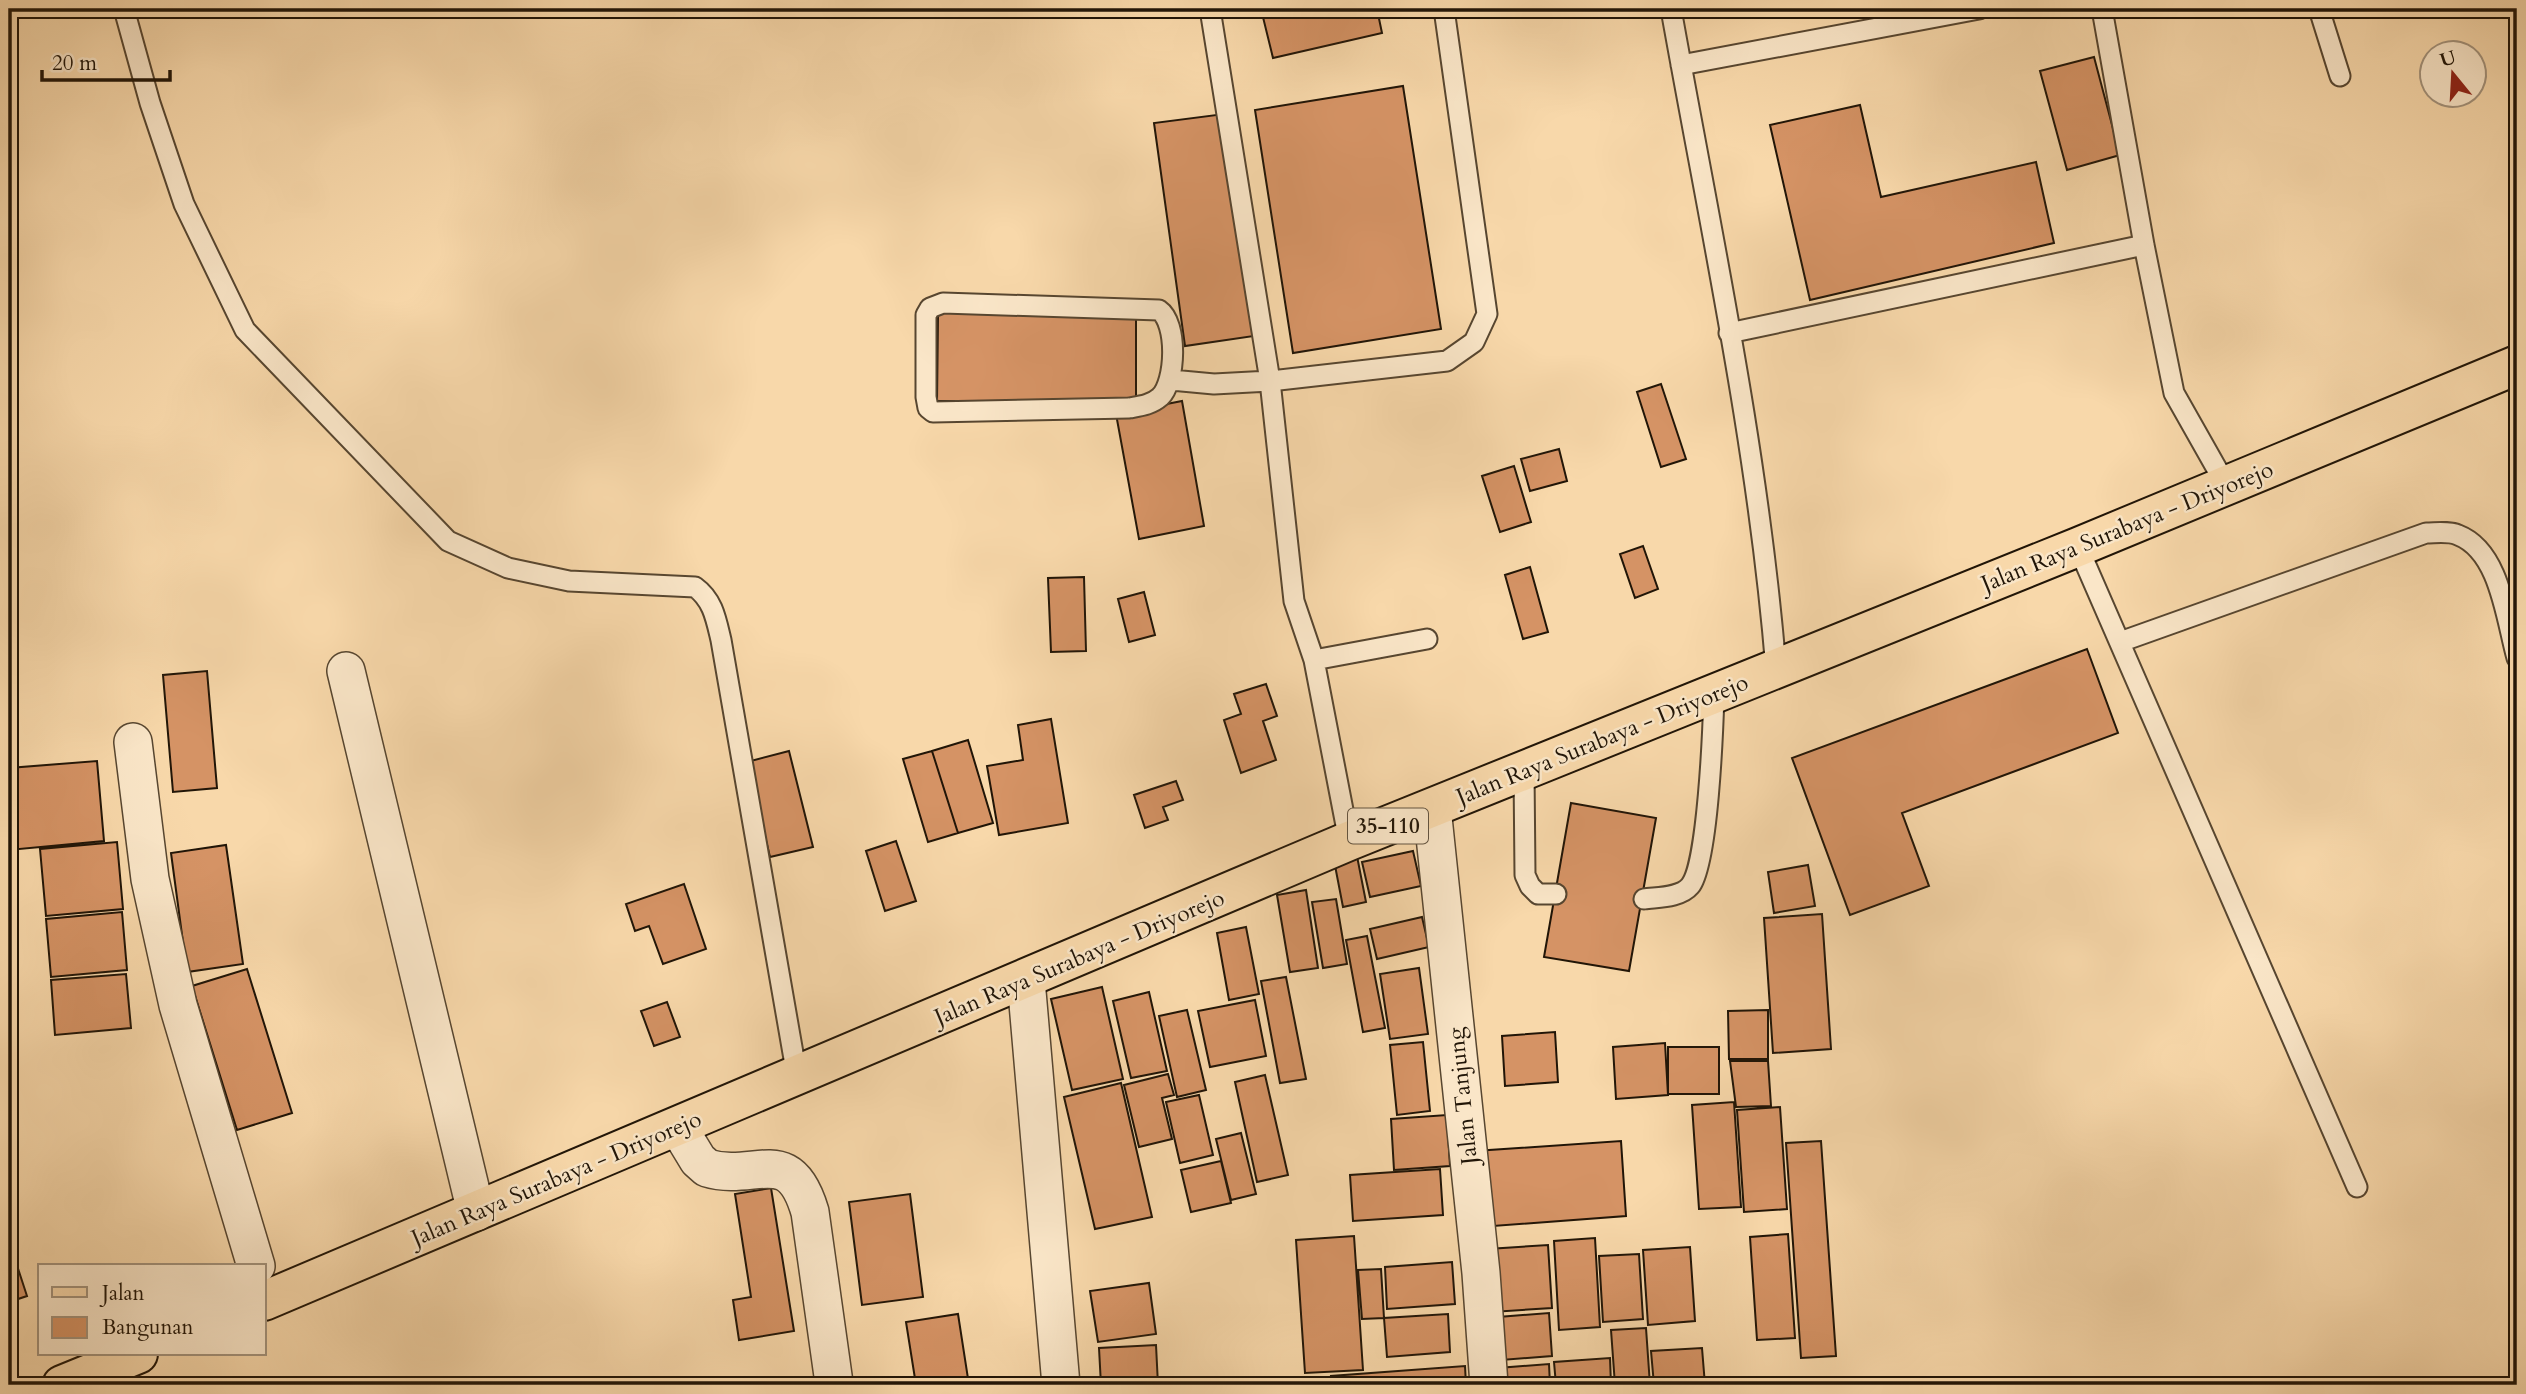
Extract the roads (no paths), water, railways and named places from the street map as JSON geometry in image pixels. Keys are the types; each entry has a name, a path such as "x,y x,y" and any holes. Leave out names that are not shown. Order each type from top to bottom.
{"main road":[{"name":"Jalan Raya Surabaya - Driyorejo","path":"266,1289 476,1212 1349,841 2078,547 2517,365"},
{"path":"62,1385 133,1356"}],"street":[{"path":"346,671 476,1212"},
{"path":"133,742 150,879 178,1005 255,1264"},
{"name":"Jalan Tanjung","path":"1432,808 1481,1273 1489,1385"},
{"path":"1026,980 1061,1385"},
{"path":"678,1127 698,1160 707,1168 773,1169 789,1175 802,1187 810,1212 834,1383"}],"lane":[{"path":"124,9 150,103 184,204 245,330 448,541 508,568 569,581 695,587 706,595 714,610 721,640 797,1076"},
{"path":"1210,9 1270,381 1294,601 1314,660 1349,841"},
{"path":"1171,380 1214,384 1270,381 1447,361 1474,342 1487,314 1444,9"},
{"path":"1671,9 1753,468 1770,598 1776,669"},
{"path":"1681,65 1979,9"},
{"path":"2102,9 2144,245 2174,393 2226,485"},
{"path":"2319,9 2340,76"},
{"path":"1729,333 2144,245"},
{"path":"943,303 1159,310 1165,314 1171,328 1171,380 1157,400 1129,408 933,412 928,408 926,397 926,315 930,308 943,303"},
{"path":"2120,642 2426,533 2456,533 2476,544 2491,564 2517,658"},
{"path":"2078,547 2357,1187"},
{"path":"1314,660 1427,639"},
{"path":"1644,899 1674,895 1689,887 1697,871 1710,785 1714,694"},
{"path":"1524,771 1525,874 1538,894 1556,894"}]}
